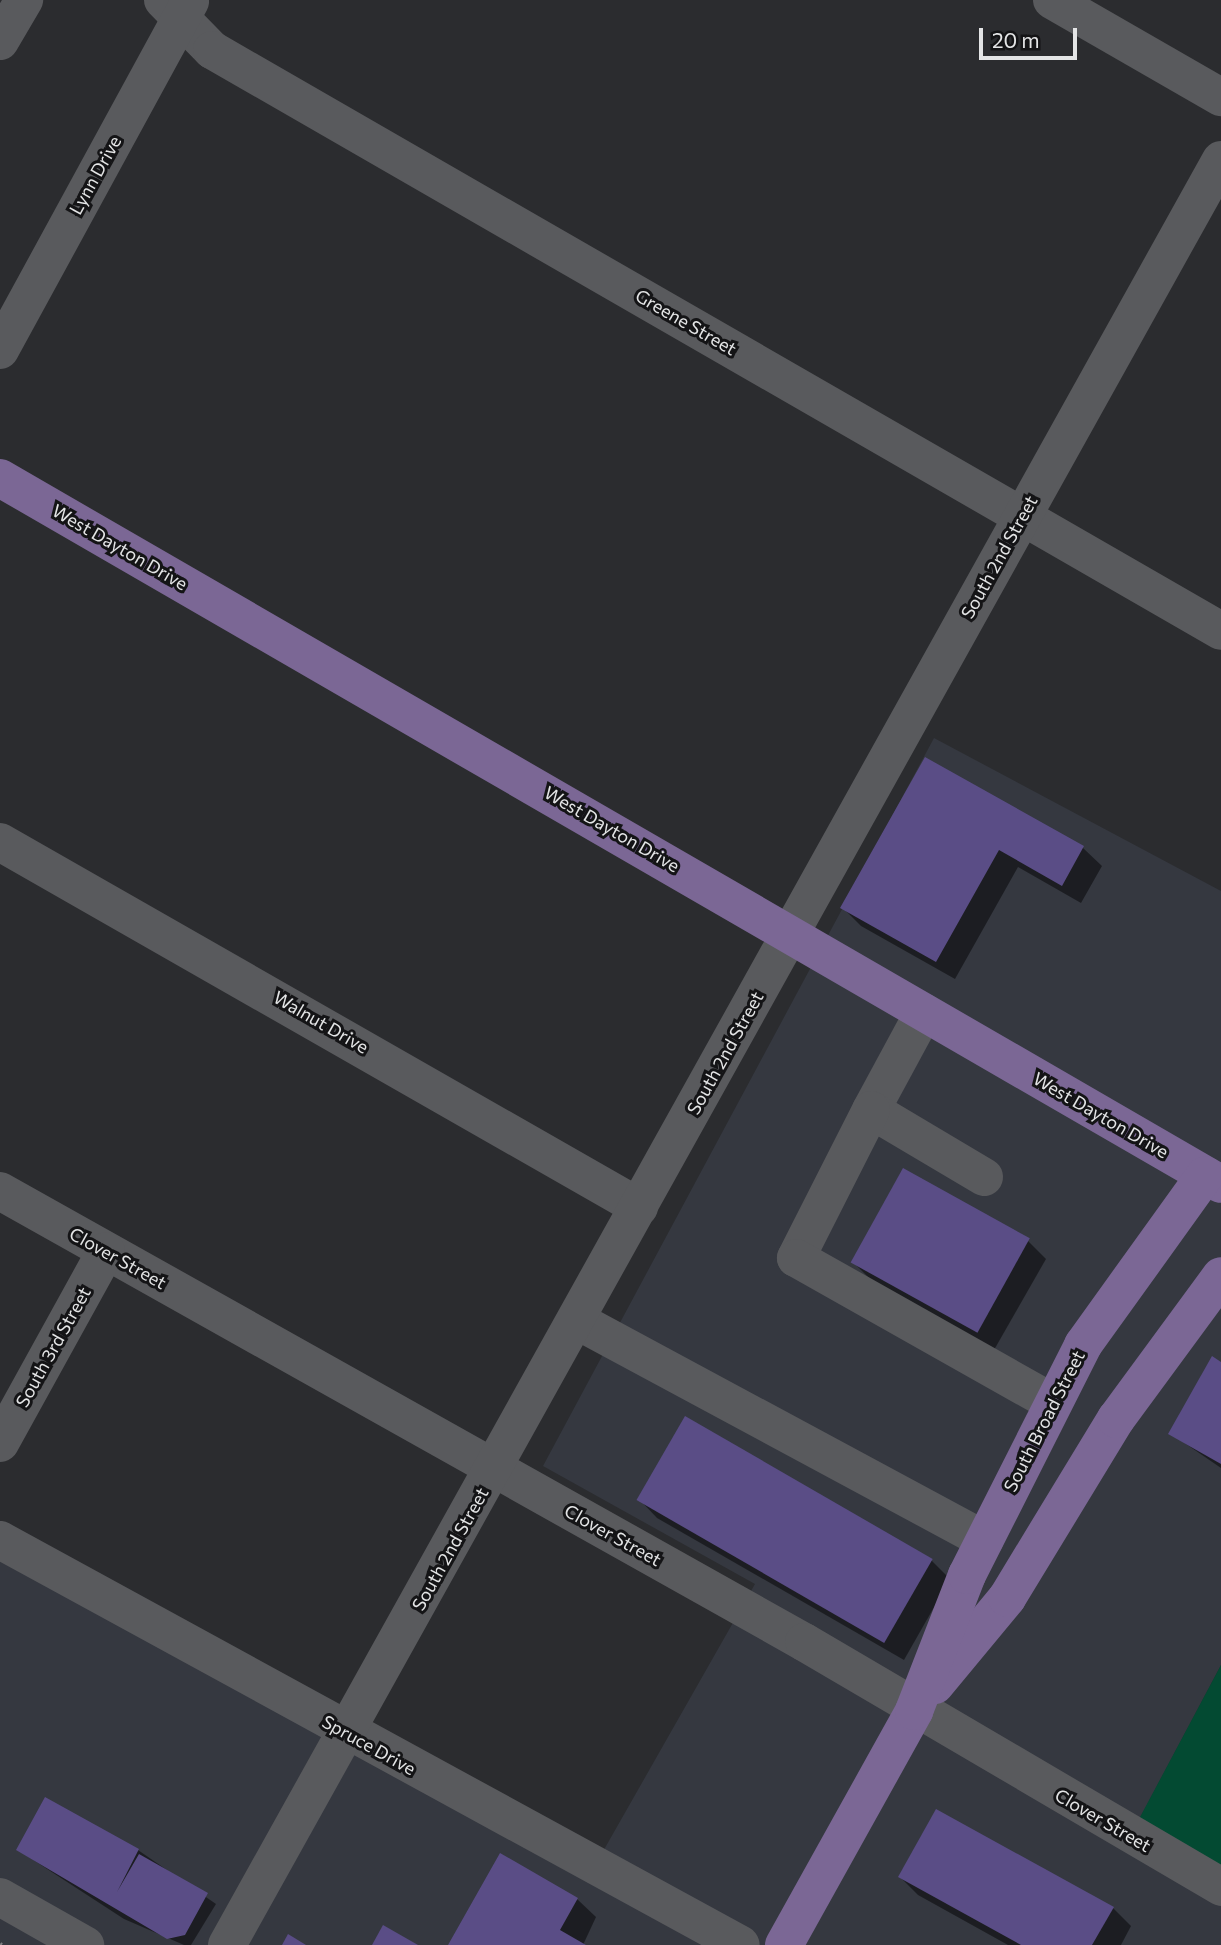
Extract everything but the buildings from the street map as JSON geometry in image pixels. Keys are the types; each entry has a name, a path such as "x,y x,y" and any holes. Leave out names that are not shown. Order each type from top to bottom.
{"main road":[{"name":"West Dayton Drive","path":"0,478 792,933 924,1012 1217,1173"},
{"name":"South Broad Street","path":"784,1945 914,1711 985,1540 1083,1345 1217,1173"},
{"name":"South Broad Street","path":"914,1711 1007,1598 1116,1419 1221,1276"}],"street":[{"path":"0,41 24,0"},
{"path":"1052,0 1221,97"},
{"name":"Lynn Drive","path":"0,350 177,7"},
{"name":"Greene Street","path":"177,7 212,50 1221,631"},
{"name":"South 2nd Street","path":"228,1945 1221,160"},
{"name":"Walnut Drive","path":"0,842 639,1206"},
{"path":"924,1012 870,1110 796,1258 1053,1403"},
{"path":"870,1110 985,1177"},
{"name":"Clover Street","path":"0,1191 494,1468 1221,1887"},
{"name":"South 3rd Street","path":"0,1443 106,1251"},
{"path":"576,1320 985,1540"},
{"name":"Spruce Drive","path":"0,1540 347,1733 741,1945"},
{"path":"0,1897 85,1945"}],"shaded area":[{"path":"934,738 1221,891 1221,1665 1140,1818 1221,1867 1221,1945 0,1945 0,1548 589,1876 755,1584 543,1466"}],"green space":[{"path":"1221,1665 1221,1867 1139,1819"}]}
